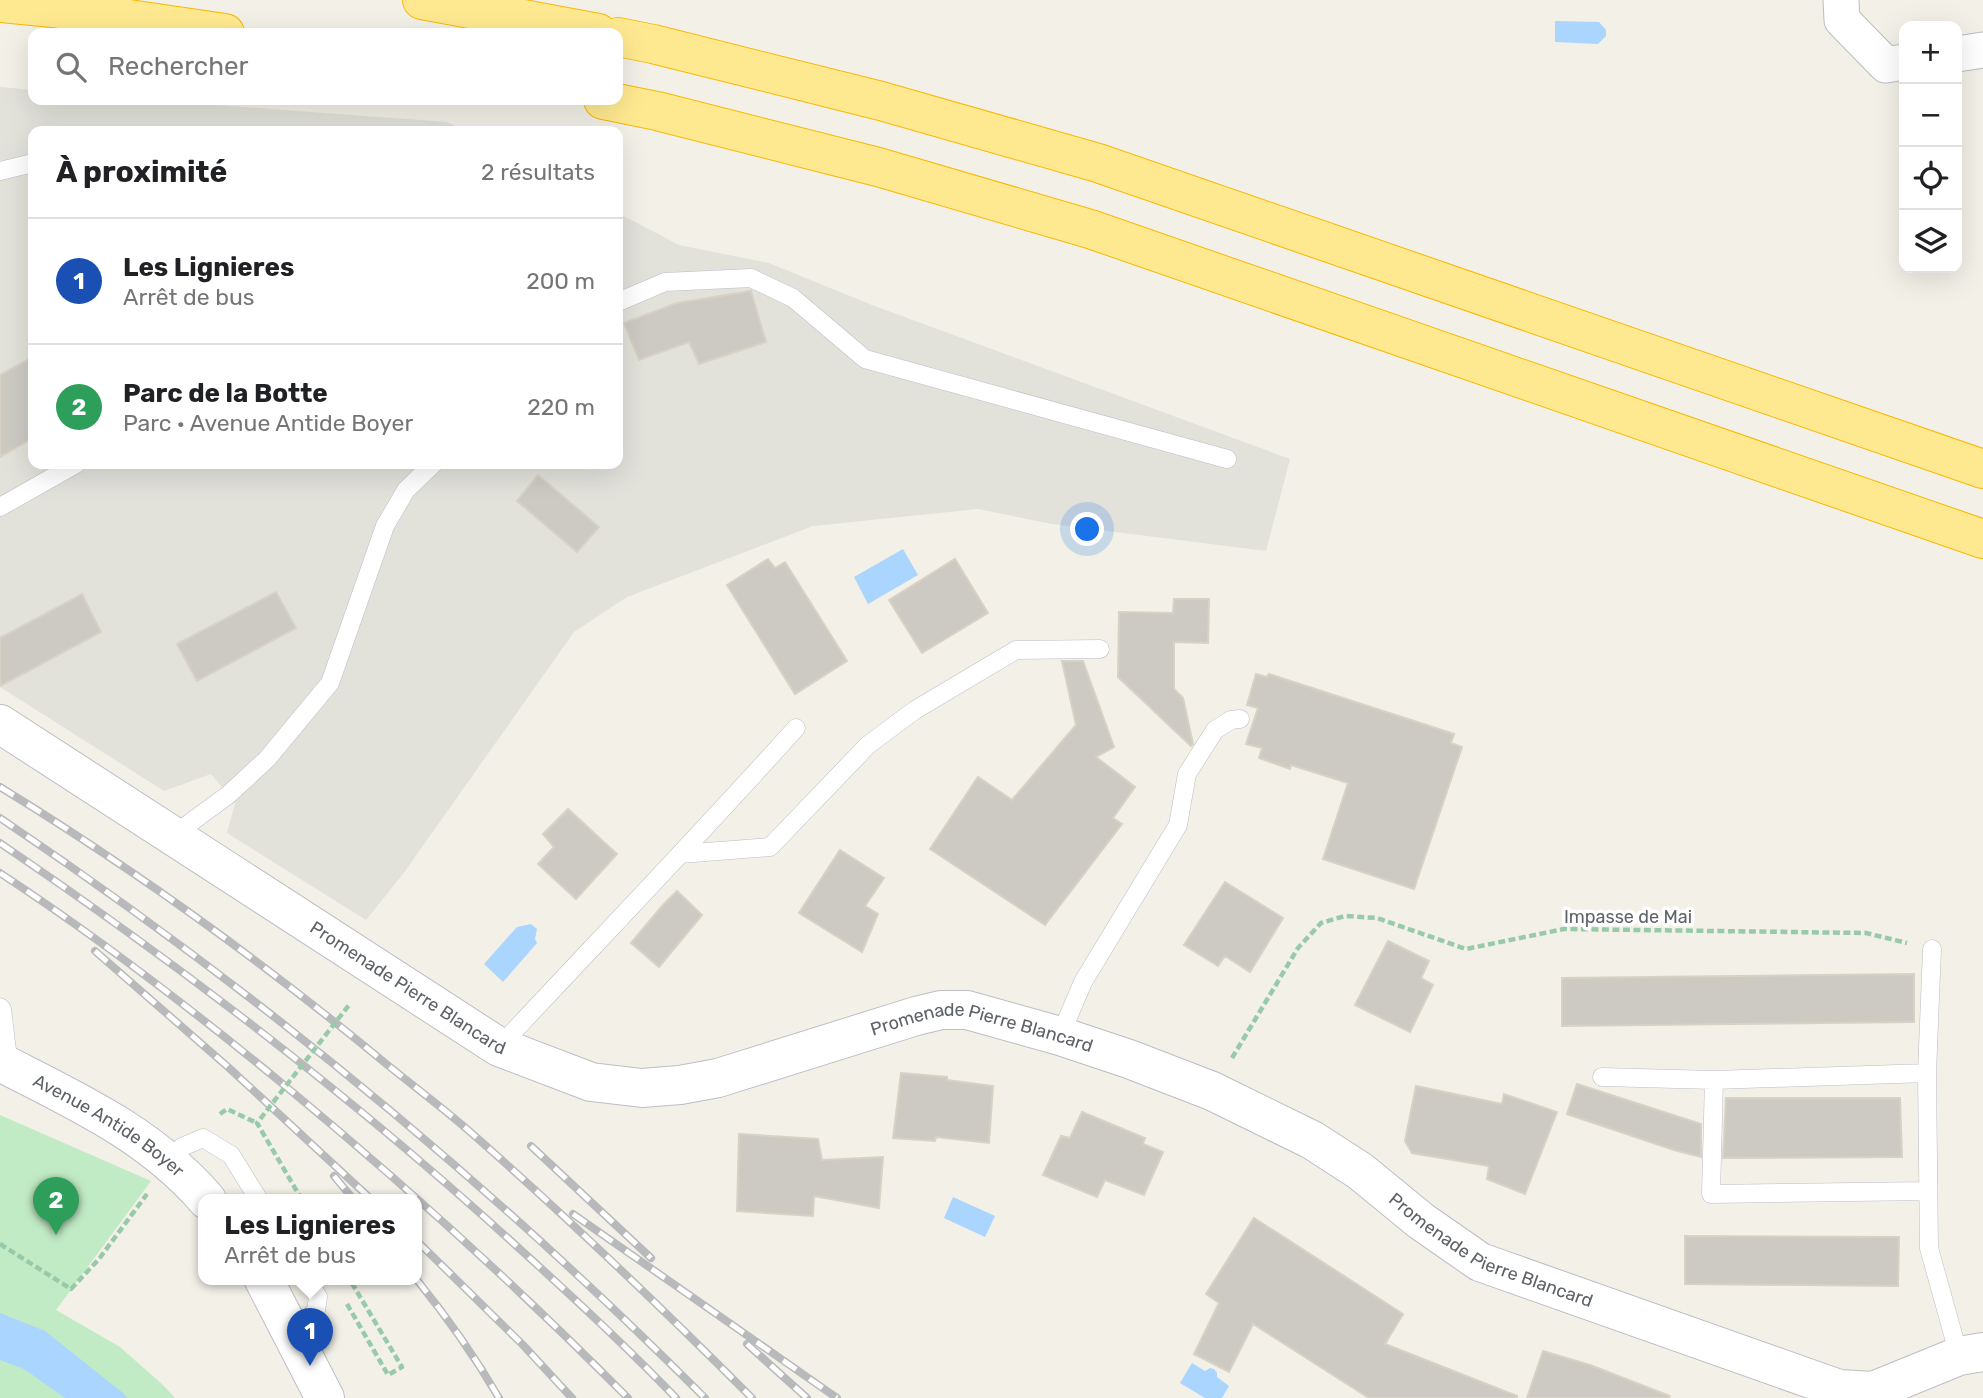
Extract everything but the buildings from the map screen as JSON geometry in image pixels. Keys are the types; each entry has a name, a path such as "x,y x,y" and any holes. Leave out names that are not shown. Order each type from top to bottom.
{"highway":[{"path":"422,0 571,28"},
{"path":"0,3 191,28"},
{"path":"623,38 881,101 1098,163 1983,469"},
{"path":"623,104 878,167 1090,229 1983,539"}],"street":[{"path":"1841,0 1842,20 1886,65 1899,63"},
{"path":"1962,53 1983,50"},
{"name":"Promenade Pierre Blancard","path":"0,724 499,1047 591,1082 642,1088 718,1078 916,1016 941,1010 967,1010 1060,1036 1212,1091 1311,1140 1360,1171 1421,1221 1480,1262 1839,1389 1873,1391 1971,1354"},
{"name":"Avenue Antide Boyer","path":"5,1065 129,1130 201,1194"},
{"path":"267,1285 325,1398"}],"lane":[{"path":"0,171 28,164"},
{"path":"623,300 665,282 751,278 793,298 865,359 1227,459"},
{"path":"0,507 67,469"},
{"path":"172,836 228,794 267,759 330,684 385,526 406,491 428,469"},
{"path":"680,853 770,847 868,745 915,710 1016,650 1100,649"},
{"path":"1060,1036 1083,982 1178,825 1187,774 1215,730 1231,720 1240,719"},
{"path":"499,1047 728,805 796,728"},
{"path":"1932,949 1927,1073 1929,1248 1971,1354"},
{"path":"0,1007 5,1065"},
{"path":"1602,1077 1714,1080 1927,1073"},
{"path":"1714,1080 1711,1194 1928,1191"},
{"path":"170,1164 182,1147 203,1138 231,1155 256,1194"},
{"path":"294,1336 316,1310 318,1297 311,1285"}],"path":[{"name":"Impasse de Mai","path":"1212,1091 1298,948 1321,923 1345,916 1377,918 1466,949 1564,929 1866,933 1932,949"},
{"path":"257,1123 349,1005"},
{"path":"239,1115 257,1123 298,1194"},
{"path":"0,1244 71,1289 99,1259 170,1164"},
{"path":"346,1304 388,1375 402,1367 353,1285"}],"shaded area":[{"path":"0,87 28,90 28,105 217,105 447,122 455,126 28,126 28,469 623,469 623,216 679,245 769,263 872,305 1290,459 1266,551 1052,524 978,509 813,526 627,597 574,632 403,874 366,920 227,833 235,803 211,774 164,791 0,687"}],"green space":[{"path":"0,1115 151,1181 56,1310 120,1347 175,1398 0,1398"}],"water":[{"path":"1555,21 1599,22 1606,30 1606,36 1598,44 1555,42"},
{"path":"903,549 918,575 868,604 854,577"},
{"path":"531,924 537,929 537,943 503,982 484,964 517,927"},
{"path":"953,1197 995,1216 985,1237 944,1218"},
{"path":"0,1313 45,1331 127,1398 65,1398 24,1369 0,1360"},
{"path":"1192,1363 1205,1371 1214,1369 1217,1377 1229,1386 1222,1398 1205,1398 1180,1383"}],"railway":[{"path":"0,787 200,920 296,992 449,1114 577,1228 752,1398"},
{"path":"0,818 187,950 366,1091 454,1164 539,1240 705,1398"},
{"path":"0,843 203,987 333,1089 522,1251 676,1398"},
{"path":"0,873 180,1002 329,1122 411,1194"},
{"path":"95,951 228,1067 366,1194"},
{"path":"531,1146 651,1258"},
{"path":"334,1176 349,1194"},
{"path":"422,1204 503,1277 628,1398"},
{"path":"573,1214 837,1398"},
{"path":"422,1246 523,1345 572,1398"},
{"path":"421,1285 499,1398"},
{"path":"747,1344 807,1398"}],"place":[{"name":"Parc de la Botte","path":"56,1235"},
{"name":"Les Lignieres","path":"310,1366"}]}
